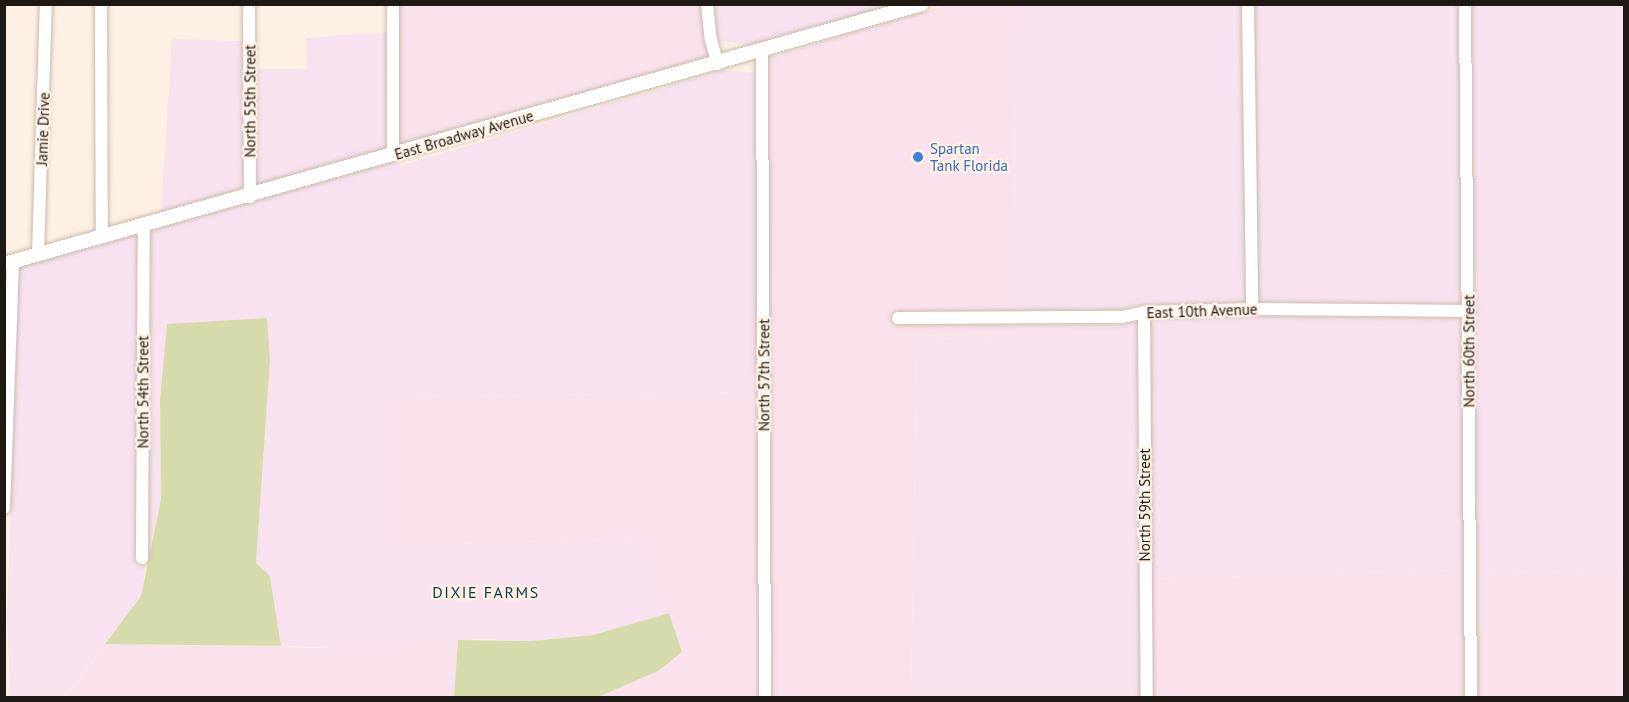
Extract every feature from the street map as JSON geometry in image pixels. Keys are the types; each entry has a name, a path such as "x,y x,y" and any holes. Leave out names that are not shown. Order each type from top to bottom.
{"street":[{"name":"Jamie Drive","path":"38,254 46,4"},
{"path":"100,4 102,236"},
{"name":"North 55th Street","path":"249,4 250,197"},
{"path":"393,4 393,155"},
{"path":"707,4 711,40 718,64"},
{"name":"East Broadway Avenue","path":"9,263 762,52 922,4"},
{"path":"1248,4 1252,309"},
{"name":"North 60th Street","path":"1466,4 1471,698"},
{"name":"North 57th Street","path":"762,52 765,698"},
{"name":"North 54th Street","path":"142,558 144,225"},
{"path":"4,508 9,263"},
{"name":"East 10th Avenue","path":"898,318 1124,317 1144,312 1252,309 1469,311"},
{"name":"North 59th Street","path":"1144,312 1147,698"}],"shaded area":[{"path":"399,5 701,5 710,59 399,145"},
{"path":"714,5 897,5 755,45 718,41"},
{"path":"948,5 1015,5 1014,311 892,311 892,325 1014,325 1014,337 917,339 911,697 772,697 768,58"},
{"path":"1015,5 1242,5 1245,302 1138,305 1123,310 1014,311"},
{"path":"1254,5 1459,5 1463,304 1258,302"},
{"path":"1472,5 1624,5 1624,575 1477,570"},
{"path":"387,32 386,149 257,188 256,69 307,69 306,38"},
{"path":"172,39 243,41 244,191 161,213"},
{"path":"723,70 755,73 757,392 391,397 388,546 643,538 669,613 593,635 531,641 480,639 338,648 281,646 270,576 256,563 270,360 167,324 160,400 161,499 148,555 151,231 399,160 400,166"},
{"path":"138,234 135,565 146,566 141,596 65,697 10,698 7,613 19,267"},
{"path":"1252,316 1463,318 1464,570 1152,579 1150,319"},
{"path":"1137,321 1140,697 911,698 917,339 1014,337 1014,325 1123,325"},
{"path":"757,392 759,697 598,697 682,652 643,538 387,546 391,397"},
{"path":"1464,570 1464,697 1153,697 1152,579"},
{"path":"1477,570 1624,575 1624,697 1477,697"},
{"path":"458,640 454,697 65,698 105,644 338,648"}],"green space":[{"path":"267,318 270,360 256,563 270,576 281,646 105,644 141,596 161,499 160,400 167,324"},
{"path":"669,613 682,652 658,671 598,697 454,697 458,640 531,641 593,635"}],"place":[{"name":"Spartan Tank Florida","path":"918,157"}],"district":[{"name":"DIXIE FARMS","path":"486,592"}]}
